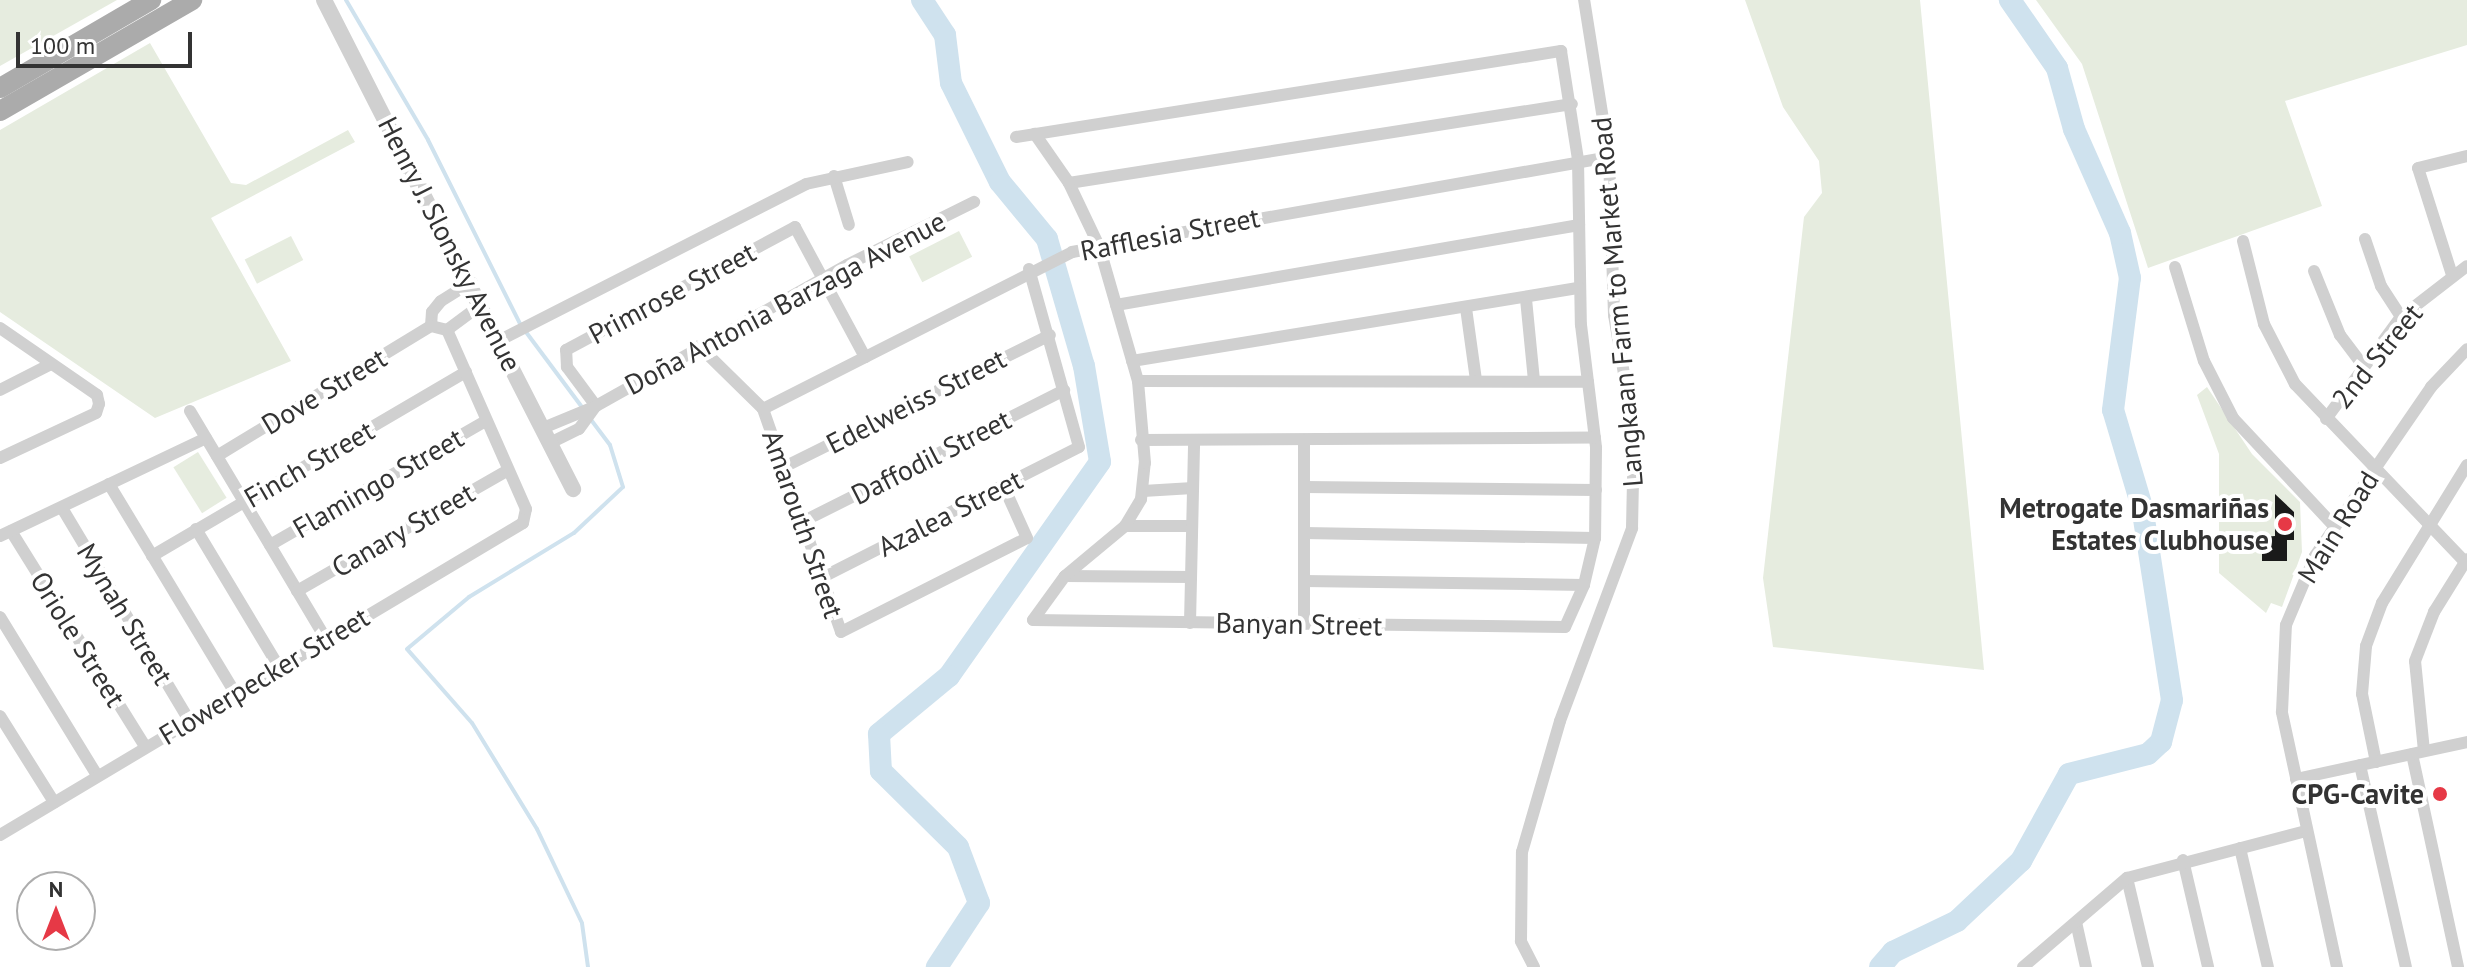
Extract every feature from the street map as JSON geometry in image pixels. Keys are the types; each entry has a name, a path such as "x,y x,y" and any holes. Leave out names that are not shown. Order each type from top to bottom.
{"main road":[{"path":"0,88 151,0"},
{"path":"0,111 192,0"}],"street":[{"name":"Henry J. Slonsky Avenue","path":"324,0 471,282 573,489"},
{"name":"Langkaan Farm to Market Road","path":"1534,967 1521,941 1522,852 1560,721 1632,528 1634,433 1614,315 1609,157 1584,0"},
{"path":"1016,137 1561,51 1572,104 1578,160 1579,288 1595,438 1595,538 1584,585 1304,581"},
{"path":"1069,183 1572,104"},
{"path":"1035,134 1069,183 1099,246 1138,381 1143,491 1125,526 1065,576"},
{"path":"2452,275 2418,168 2467,156"},
{"name":"Rafflesia Street","path":"763,409 1034,266 1072,252 1578,160 1609,157"},
{"path":"500,340 800,186 908,162"},
{"path":"834,176 849,225"},
{"name":"Doña Antonia Barzaga Avenue","path":"547,436 699,346 974,202"},
{"path":"1116,305 1579,225"},
{"name":"Primrose Street","path":"596,406 567,367 566,350 795,227 824,280"},
{"path":"2365,239 2381,286 2401,317"},
{"path":"2243,241 2272,343 2295,384 2466,561 2434,612 2415,661 2418,752 2458,967"},
{"path":"1034,266 1064,390"},
{"name":"2nd Street","path":"2326,419 2401,317 2467,266"},
{"path":"2175,267 2204,361 2228,409 2268,461 2335,527"},
{"path":"2314,271 2340,335 2363,366"},
{"path":"824,280 865,357"},
{"name":"Dove Street","path":"217,456 431,326 432,312 441,301 471,282"},
{"path":"1132,361 1579,288"},
{"path":"1526,299 1534,381"},
{"path":"447,330 482,304"},
{"path":"1466,308 1476,380"},
{"path":"431,326 447,330"},
{"path":"0,328 97,395 99,404 96,413 0,458"},
{"path":"447,330 508,470"},
{"name":"Edelweiss Street","path":"782,468 1050,335"},
{"name":"Amarouth Street","path":"699,346 763,409 798,524 841,632 1027,538 1004,487"},
{"name":"Main Road","path":"2337,967 2282,712 2282,648 2303,578 2431,387 2467,349"},
{"path":"0,390 51,364"},
{"name":"Finch Street","path":"152,556 466,372"},
{"path":"1138,381 1588,382"},
{"name":"Azalea Street","path":"821,578 1079,447 1064,390"},
{"name":"Daffodil Street","path":"798,524 1064,390"},
{"path":"190,411 326,639"},
{"name":"Flamingo Street","path":"270,545 486,421"},
{"path":"5,534 206,438"},
{"path":"1141,440 1595,438"},
{"path":"1190,623 1194,440"},
{"path":"1304,440 1304,624"},
{"path":"2376,762 2362,694 2366,646 2382,603 2429,522 2467,465"},
{"name":"Flowerpecker Street","path":"2,830 54,802 526,517 508,470"},
{"name":"Canary Street","path":"297,591 508,470"},
{"path":"109,484 235,693"},
{"path":"1304,487 1596,490"},
{"path":"1143,491 1193,488"},
{"name":"Mynah Street","path":"62,508 189,720"},
{"path":"1125,526 1192,526"},
{"path":"196,529 279,667"},
{"path":"1304,533 1595,538"},
{"name":"Oriole Street","path":"5,534 145,746"},
{"path":"1065,576 1191,577"},
{"name":"Banyan Street","path":"1065,576 1033,620 1565,627 1584,585"},
{"path":"0,617 97,775"},
{"path":"0,716 54,802"},
{"path":"2296,779 2467,742"},
{"path":"2360,765 2406,967"},
{"path":"2023,967 2127,878 2183,860 2306,831"},
{"path":"2240,848 2268,967"},
{"path":"2183,860 2208,967"},
{"path":"2127,878 2148,967"},
{"path":"2076,922 2086,967"}],"shaded area":[{"path":"0,0 117,0 0,66"},
{"path":"1745,0 1920,0 1984,670 1773,647 1763,578 1804,217 1822,193 1819,161 1783,107"},
{"path":"2036,0 2467,0 2467,45 2285,101 2322,206 2148,268 2082,64"},
{"path":"150,43 231,183 246,185 348,130 355,142 211,218 291,361 155,418 0,312 0,130"},
{"path":"959,231 972,257 922,282 909,256"},
{"path":"291,236 303,260 257,284 245,260"},
{"path":"2207,387 2252,454 2300,502 2302,552 2282,607 2271,603 2266,613 2219,573 2219,454 2197,395"},
{"path":"198,452 227,498 202,513 173,467"}],"building":[{"name":"Metrogate Dasmariñas Estates Clubhouse","path":"2275,494 2294,512 2294,540 2287,540 2287,561 2262,561 2262,537 2275,536"}],"waterway":[{"path":"346,0 428,140 520,324 584,410"},
{"path":"922,0 945,35 951,83 1000,182 1047,239 1084,366 1100,462 949,676 879,734 881,771 958,847 979,903 937,967"},
{"path":"1880,967 1893,952 1957,921 2021,861 2069,774 2148,754 2161,742 2172,700 2142,507 2113,410 2130,278 2120,233 2074,129 2057,68 2010,0"},
{"path":"588,967 582,923 537,829 472,723 407,649 469,597 574,533 623,487 610,445 589,417"}],"place":[{"name":"Metrogate Dasmariñas Estates Clubhouse","path":"2285,524"},
{"name":"CPG-Cavite","path":"2440,794"}]}
